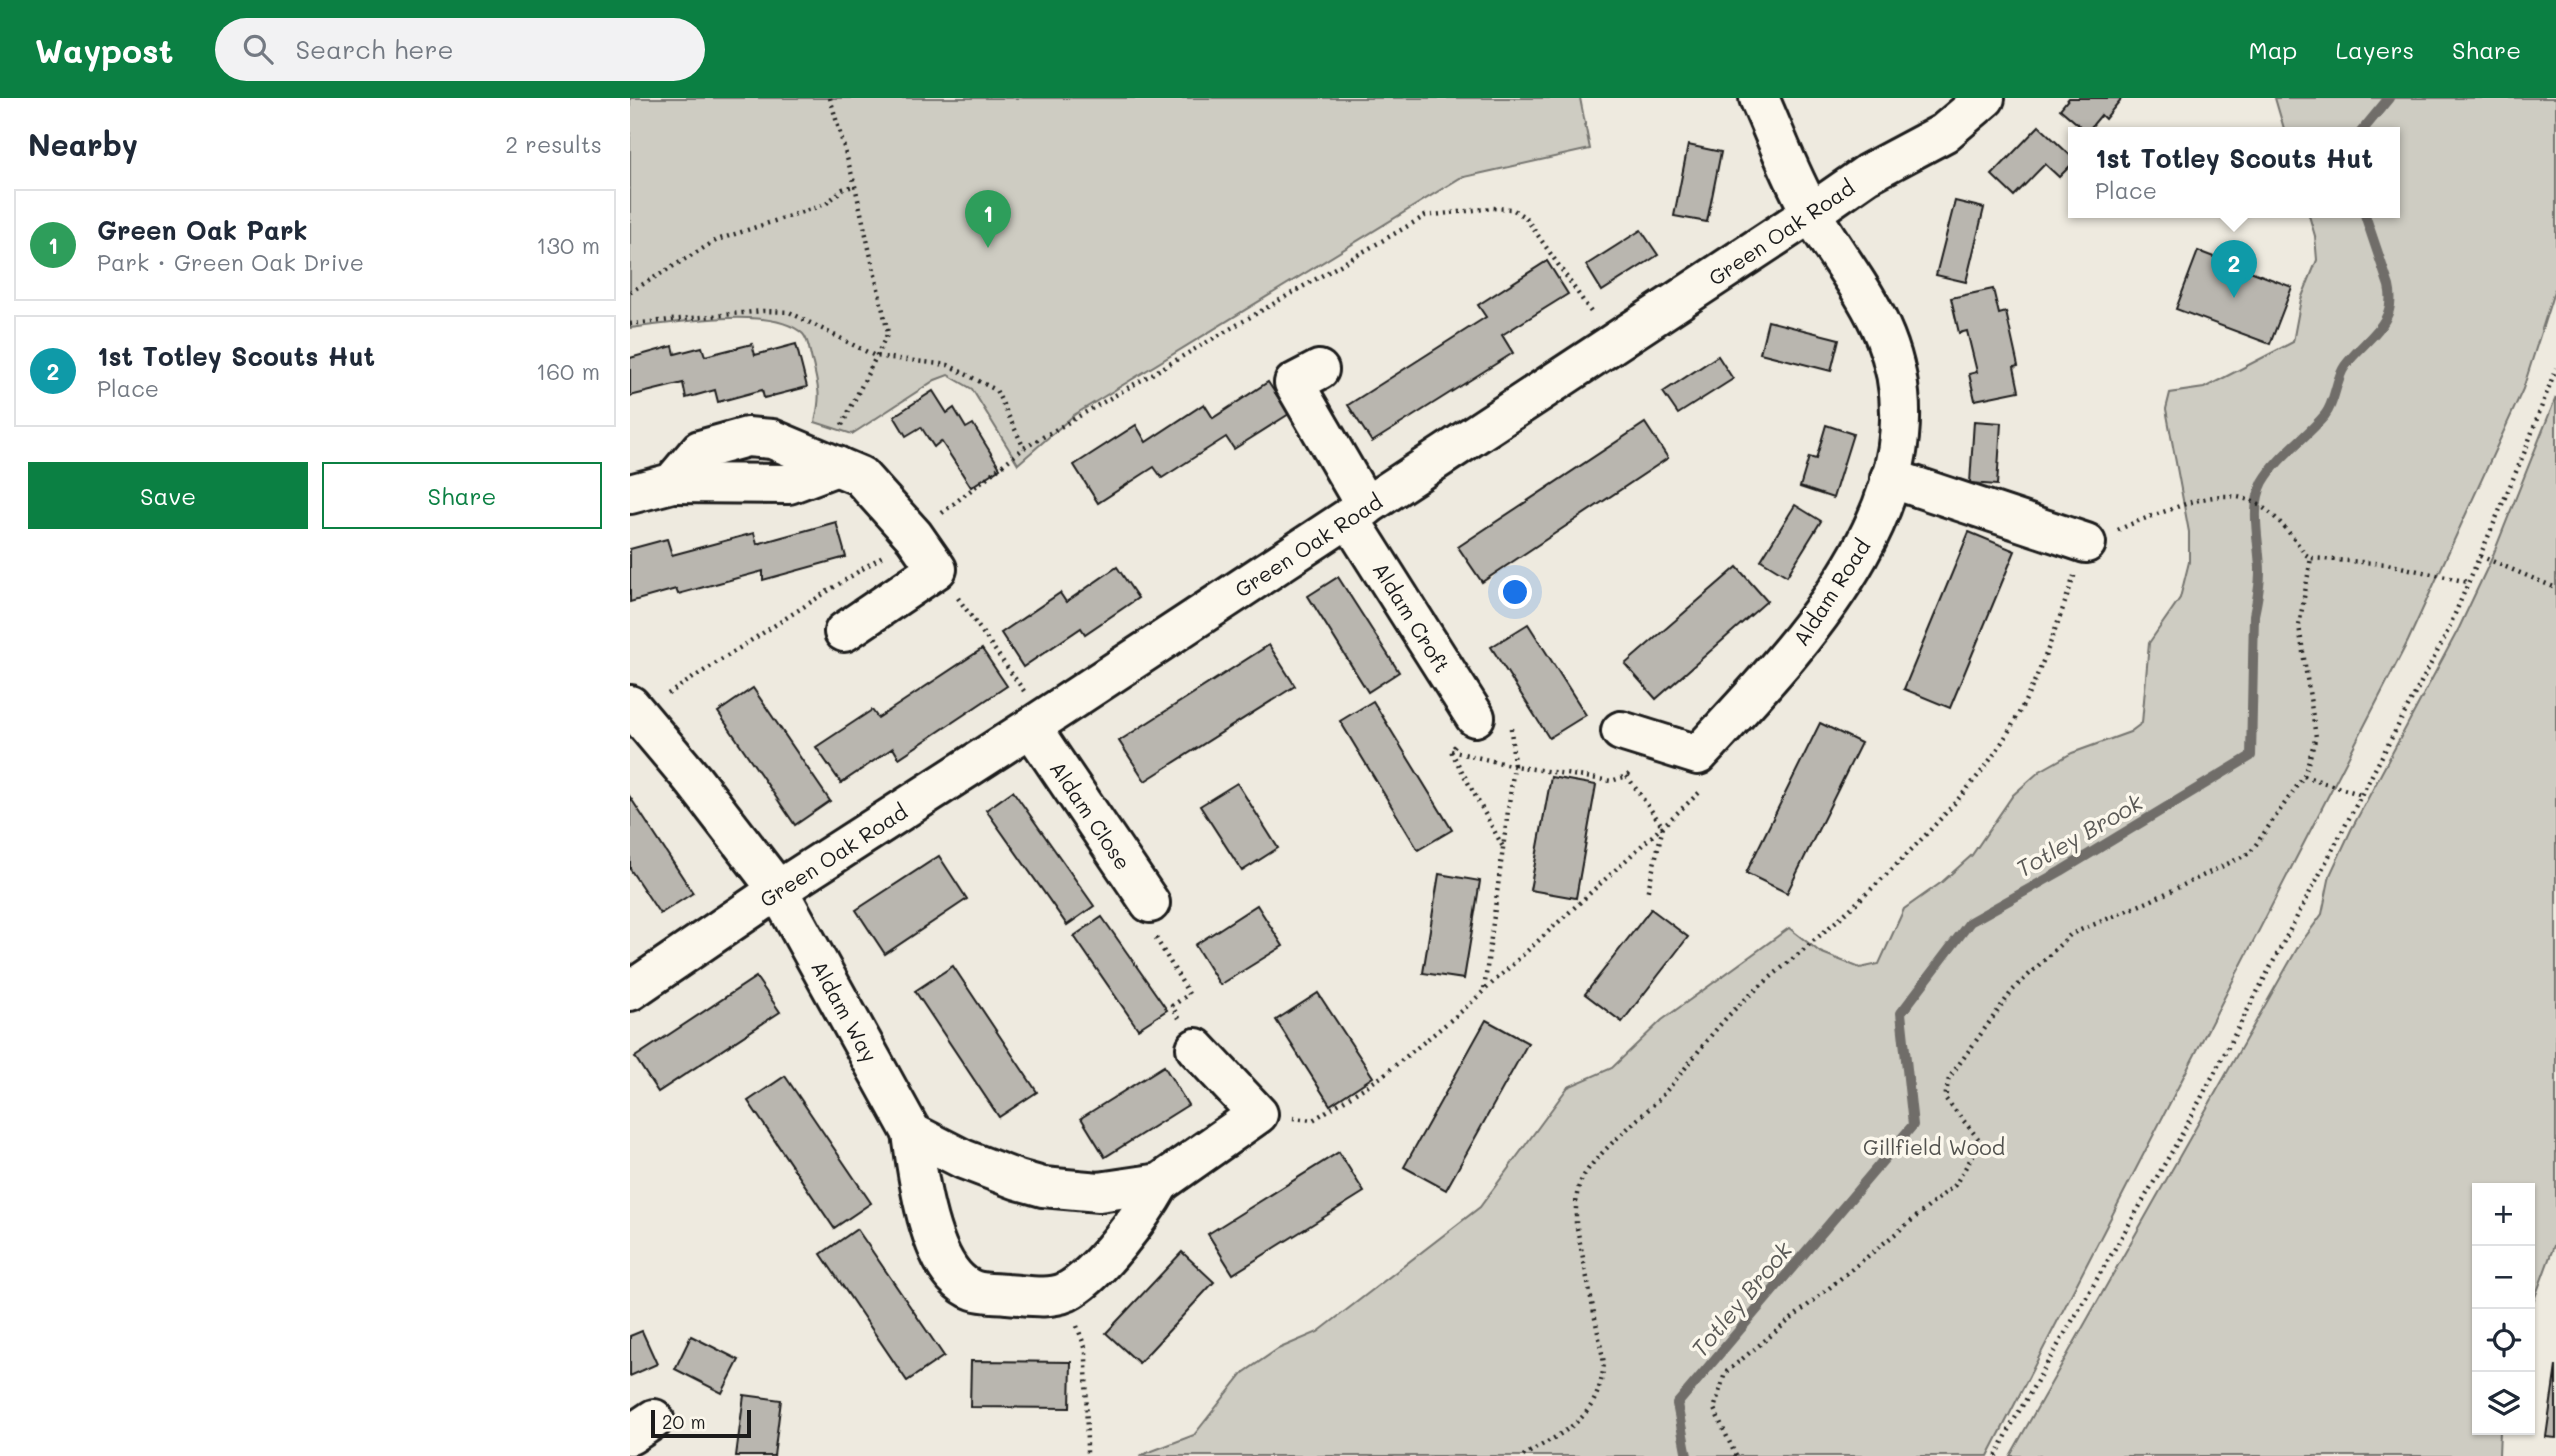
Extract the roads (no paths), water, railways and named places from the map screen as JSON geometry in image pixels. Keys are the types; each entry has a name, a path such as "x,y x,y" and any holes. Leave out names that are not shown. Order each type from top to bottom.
{"street":[{"name":"Aldam Road","path":"1621,731 1698,755 1787,659 1821,614 1872,528 1890,478 1899,442 1901,415 1886,341 1856,280 1811,213 1759,98"},
{"name":"Green Oak Road","path":"630,991 778,890 1038,723 1867,174 1944,133 1985,98"},
{"name":"Aldam Croft","path":"1319,370 1294,383 1357,512 1475,717"},
{"path":"630,494 672,483 700,450 747,437 772,439 860,476 914,536 937,569 844,632"},
{"path":"1890,478 2094,551"},
{"name":"Aldam Way","path":"634,709 694,781 778,890 912,1133 921,1190 931,1229 953,1275 970,1291 1044,1297 1065,1292 1102,1262 1143,1213 1160,1183"},
{"name":"Aldam Close","path":"1038,723 1150,903"},
{"path":"912,1133 963,1159 1043,1186 1099,1192 1160,1183 1258,1114 1196,1048"}],"waterway":[{"name":"Totley Brook","path":"2365,127 2389,98"},
{"name":"Totley Brook","path":"1687,1456 1677,1404 1913,1125 1901,1013 1970,922 2061,871 2251,756 2254,615 2260,578 2256,527 2259,492 2276,464 2325,415 2345,366 2378,330 2389,311 2389,286 2366,218"}],"place":[{"name":"Green Oak Park","path":"988,248"},
{"name":"1st Totley Scouts Hut","path":"2234,298"}],"park label":[{"name":"Gillfield Wood","path":"1934,1146"}]}
